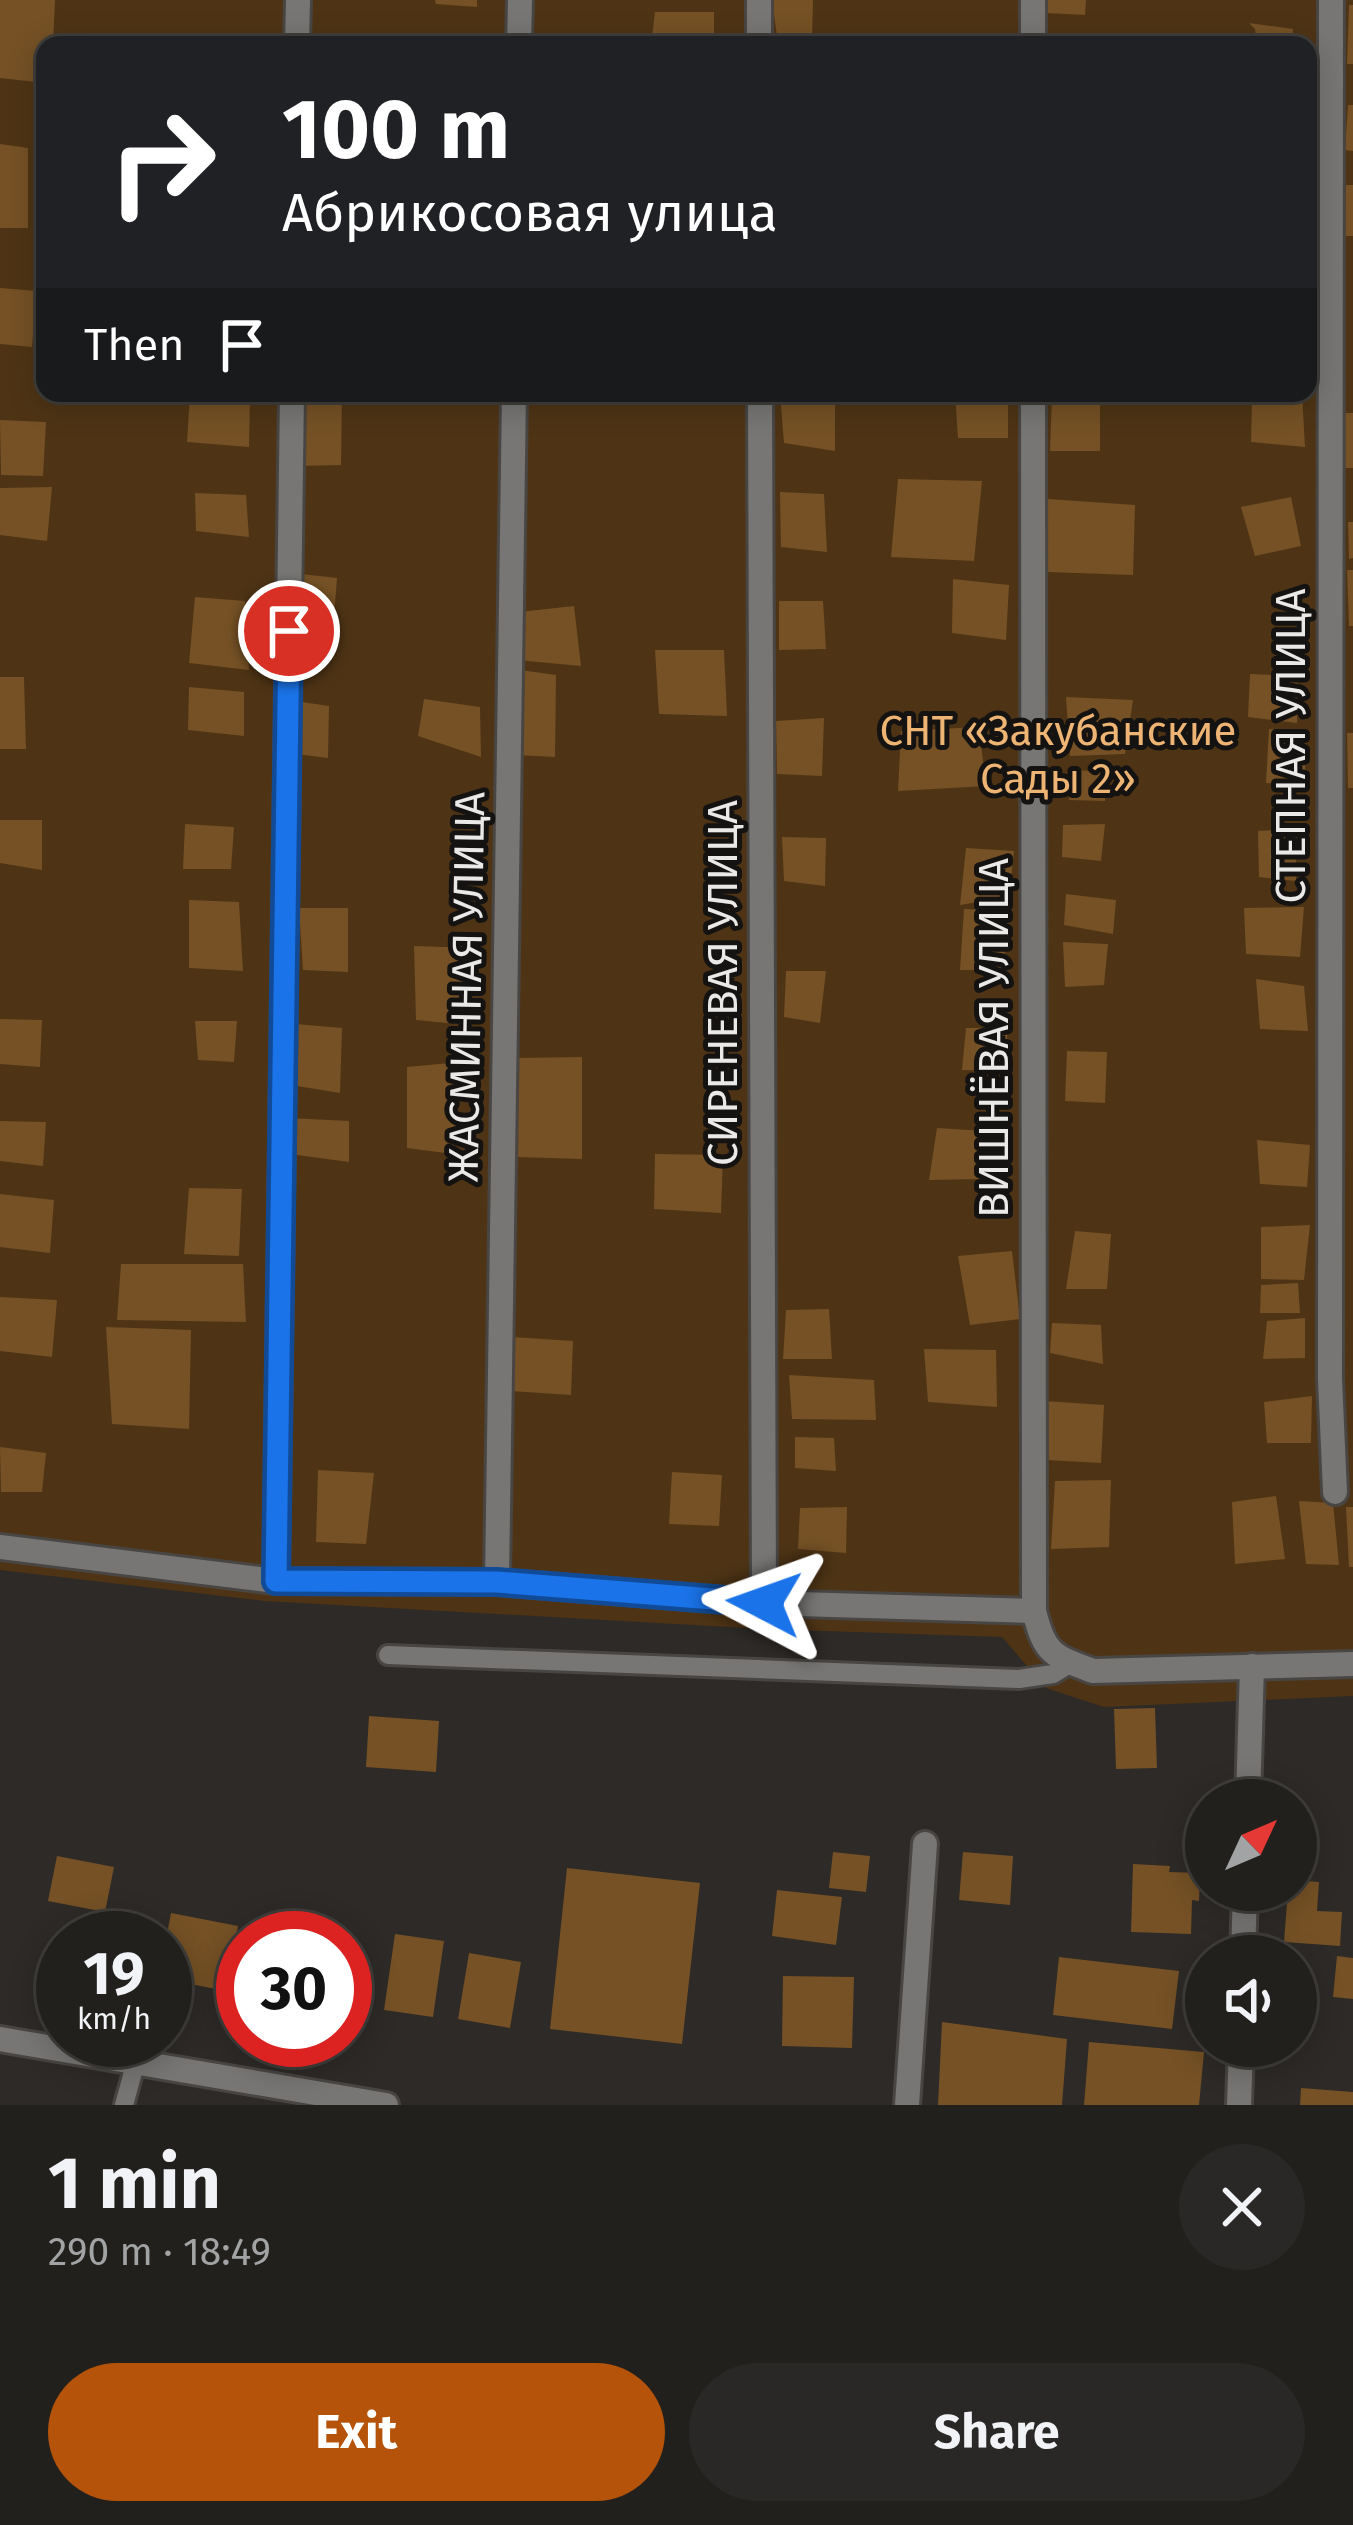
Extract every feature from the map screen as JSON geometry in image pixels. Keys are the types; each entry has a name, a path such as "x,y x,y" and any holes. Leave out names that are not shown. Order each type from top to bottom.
{"street":[{"path":"297,36 298,0"},
{"path":"519,36 520,0"},
{"path":"759,0 759,36"},
{"path":"1033,0 1033,36"},
{"name":"СТЕПНАЯ УЛИЦА","path":"1331,0 1341,1380 1335,1492"},
{"path":"276,1581 292,402"},
{"name":"ЖАСМИННАЯ УЛИЦА","path":"497,1582 514,402"},
{"name":"СИРЕНЕВАЯ УЛИЦА","path":"760,402 764,1603"},
{"name":"ВИШНЁВАЯ УЛИЦА","path":"1033,402 1034,1611"},
{"path":"0,1547 276,1581 497,1582 764,1603 1034,1611 1041,1638 1054,1656 1093,1671 1353,1664"},
{"path":"1249,1779 1252,1666"},
{"path":"907,2105 925,1844"},
{"path":"0,2039 36,2045"},
{"path":"170,2067 386,2105"},
{"path":"1239,2105 1240,2067"}],"lane":[{"path":"388,1655 1019,1678 1053,1673 1071,1663"},
{"path":"124,2105 134,2067"}],"green space":[{"name":"СНТ «Закубанские Сады 2»","path":"0,0 1353,0 1353,1696 1104,1707 1046,1688 1002,1637 265,1601 0,1570"}],"building":[{"path":"0,0 55,0 53,36 36,36 36,82 0,78"},
{"path":"435,0 477,0 477,7 436,4"},
{"path":"772,0 813,0 812,36 777,36"},
{"path":"1046,0 1086,0 1085,15 1046,13"},
{"path":"1349,5 1353,5 1353,64 1347,64"},
{"path":"655,12 714,12 714,36 652,36"},
{"path":"1249,23 1293,29 1293,36 1256,36"},
{"path":"1348,105 1353,105 1353,151 1345,150"},
{"path":"0,144 28,148 28,228 0,228"},
{"path":"1346,185 1353,185 1353,236 1343,236"},
{"path":"0,288 36,291 32,347 0,344"},
{"path":"190,402 250,402 249,447 187,442"},
{"path":"301,402 342,402 341,465 298,466"},
{"path":"781,402 835,402 835,451 784,443"},
{"path":"956,402 1008,402 1008,438 958,438"},
{"path":"1052,402 1100,402 1100,451 1050,451"},
{"path":"1252,402 1302,402 1305,447 1251,442"},
{"path":"1341,413 1353,413 1353,468 1342,468"},
{"path":"0,420 46,422 43,476 1,475"},
{"path":"898,479 982,481 974,561 891,557"},
{"path":"52,487 47,541 0,535 0,488"},
{"path":"780,492 824,494 827,552 781,547"},
{"path":"195,493 246,495 249,537 196,531"},
{"path":"1291,497 1301,546 1255,556 1241,507"},
{"path":"1048,499 1135,505 1133,575 1048,572"},
{"path":"1348,522 1353,522 1353,558 1349,559"},
{"path":"1347,570 1353,570 1353,626 1349,626"},
{"path":"301,574 337,578 331,655 294,649"},
{"path":"953,579 1009,585 1006,640 952,633"},
{"path":"195,597 245,601 249,670 189,663"},
{"path":"779,601 823,601 826,649 779,650"},
{"path":"574,606 581,666 517,660 519,612"},
{"path":"655,650 724,650 727,716 659,714"},
{"path":"520,670 556,675 555,757 516,755"},
{"path":"1250,674 1298,676 1297,723 1248,717"},
{"path":"0,677 24,677 26,749 0,749"},
{"path":"189,687 244,692 244,736 188,730"},
{"path":"1066,697 1133,700 1125,754 1070,756"},
{"path":"424,699 480,707 481,757 418,736"},
{"path":"295,701 329,706 328,758 296,754"},
{"path":"824,718 822,776 777,774 776,721"},
{"path":"979,727 986,786 898,791 901,731"},
{"path":"1269,729 1301,731 1307,784 1266,783"},
{"path":"1347,733 1353,733 1353,788 1348,788"},
{"path":"1073,770 1107,772 1105,801 1069,800"},
{"path":"0,820 42,820 42,870 0,863"},
{"path":"185,824 234,827 231,869 183,869"},
{"path":"1105,824 1101,861 1062,857 1063,825"},
{"path":"1296,829 1296,881 1259,877 1258,831"},
{"path":"782,837 826,838 825,886 784,881"},
{"path":"966,848 1014,851 1009,897 960,905"},
{"path":"1066,894 1116,900 1113,934 1064,925"},
{"path":"189,900 239,902 243,971 189,968"},
{"path":"1304,907 1300,957 1246,954 1244,908"},
{"path":"299,908 348,908 348,972 303,970"},
{"path":"964,909 1010,911 1003,970 960,970"},
{"path":"1063,942 1108,944 1104,985 1065,987"},
{"path":"414,946 474,948 468,1025 416,1020"},
{"path":"786,971 826,971 820,1023 784,1017"},
{"path":"1256,979 1304,986 1308,1031 1260,1029"},
{"path":"0,1019 42,1020 40,1067 0,1064"},
{"path":"195,1021 237,1021 234,1062 198,1060"},
{"path":"296,1024 342,1028 340,1093 297,1086"},
{"path":"966,1028 1008,1028 1004,1071 962,1070"},
{"path":"1067,1051 1107,1052 1105,1103 1065,1101"},
{"path":"582,1057 582,1159 518,1157 515,1058"},
{"path":"461,1062 453,1154 407,1148 407,1067"},
{"path":"289,1118 349,1121 349,1162 290,1154"},
{"path":"0,1121 46,1122 43,1166 0,1161"},
{"path":"937,1128 985,1131 982,1179 929,1180"},
{"path":"1257,1140 1310,1145 1307,1187 1260,1184"},
{"path":"655,1154 723,1155 721,1213 654,1209"},
{"path":"189,1188 242,1189 239,1256 184,1254"},
{"path":"0,1194 54,1200 50,1253 0,1247"},
{"path":"1310,1225 1304,1280 1261,1279 1261,1227"},
{"path":"1075,1231 1111,1234 1107,1289 1066,1289"},
{"path":"1012,1251 1020,1319 970,1325 958,1256"},
{"path":"121,1264 243,1264 246,1322 117,1320"},
{"path":"1298,1283 1300,1313 1260,1313 1261,1285"},
{"path":"0,1297 57,1300 52,1357 0,1351"},
{"path":"829,1309 832,1359 783,1359 786,1310"},
{"path":"1305,1318 1305,1358 1263,1359 1267,1321"},
{"path":"1052,1323 1101,1325 1103,1364 1050,1353"},
{"path":"106,1327 191,1330 189,1429 112,1424"},
{"path":"512,1337 573,1341 571,1395 511,1391"},
{"path":"924,1349 996,1350 997,1407 928,1402"},
{"path":"789,1375 874,1380 876,1420 792,1419"},
{"path":"1312,1396 1311,1443 1267,1443 1264,1402"},
{"path":"1044,1401 1104,1405 1101,1463 1047,1460"},
{"path":"795,1437 834,1438 836,1471 795,1468"},
{"path":"0,1447 46,1453 42,1492 1,1492"},
{"path":"318,1470 374,1473 366,1544 316,1542"},
{"path":"672,1472 722,1475 719,1526 669,1524"},
{"path":"1111,1480 1109,1547 1051,1549 1055,1481"},
{"path":"1276,1496 1285,1559 1235,1564 1232,1502"},
{"path":"1299,1501 1333,1503 1339,1565 1306,1564"},
{"path":"847,1507 846,1553 798,1549 800,1508"},
{"path":"1346,1507 1353,1507 1353,1567 1349,1567"},
{"path":"1155,1708 1157,1768 1116,1769 1114,1709"},
{"path":"369,1716 439,1721 436,1772 366,1767"},
{"path":"833,1852 870,1856 866,1892 829,1888"},
{"path":"963,1852 1013,1856 1010,1905 959,1900"},
{"path":"57,1856 114,1867 105,1911 48,1901"},
{"path":"1133,1864 1170,1866 1169,1872 1185,1873 1185,1911 1192,1911 1191,1934 1131,1932"},
{"path":"567,1868 700,1883 682,2044 550,2029"},
{"path":"777,1890 842,1897 836,1945 772,1936"},
{"path":"1286,1911 1342,1912 1340,1946 1317,1944 1317,1935 1285,1935"},
{"path":"192,1917 216,1922 216,1989 192,1984"},
{"path":"395,1934 444,1941 433,2017 384,2010"},
{"path":"469,1953 521,1962 510,2028 458,2019"},
{"path":"1337,1956 1353,1958 1353,1999 1333,1997"},
{"path":"1059,1957 1179,1971 1172,2029 1053,2015"},
{"path":"783,1976 854,1977 852,2048 782,2046"},
{"path":"942,2022 1067,2039 1062,2105 938,2105"},
{"path":"1089,2042 1185,2050 1185,2067 1203,2067 1199,2105 1084,2105"},
{"path":"1301,2088 1353,2092 1353,2105 1300,2105"}],"route":[{"path":"289,631 276,1581 497,1582 764,1603"}]}
